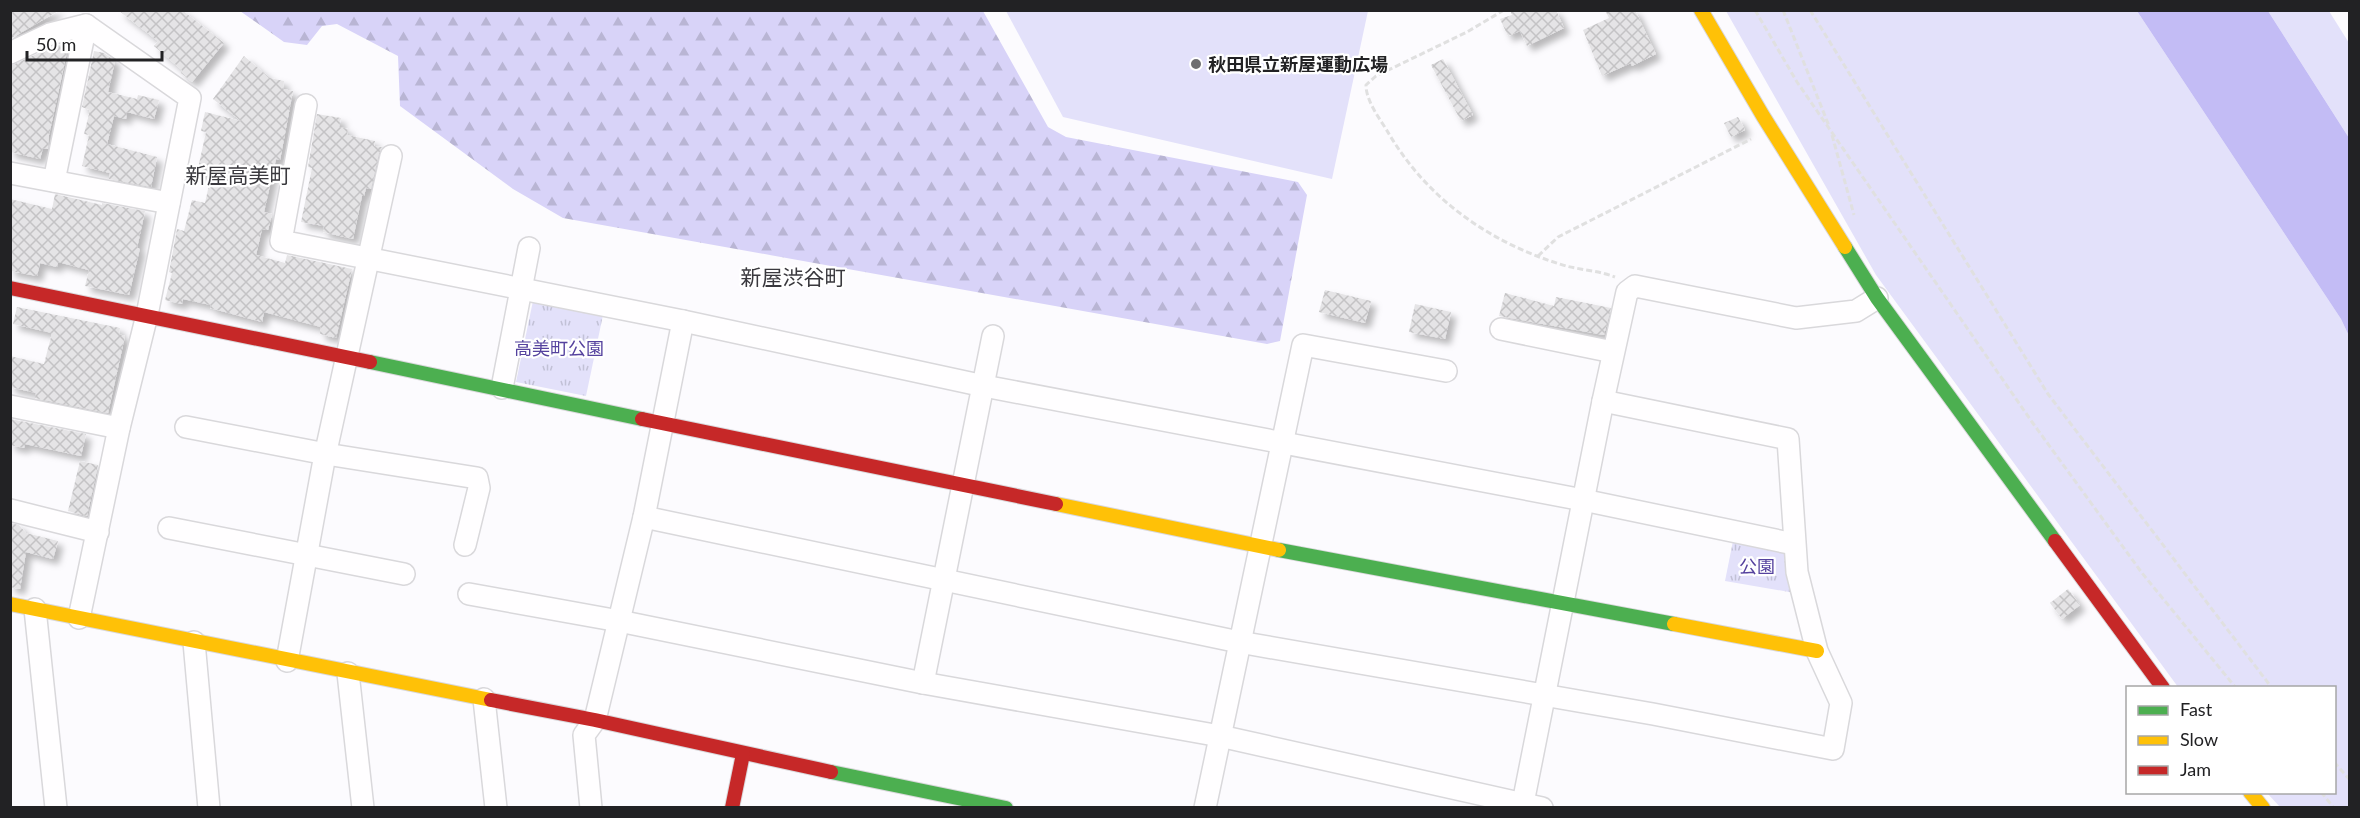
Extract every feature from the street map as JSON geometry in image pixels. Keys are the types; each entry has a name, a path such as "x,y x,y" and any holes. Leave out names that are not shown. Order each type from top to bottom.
{"street":[{"path":"1701,10 1771,129 1877,298 2162,686"},
{"path":"54,181 86,25"},
{"path":"10,53 50,34 86,25 190,98 147,315 119,428 80,618"},
{"path":"306,105 281,241 683,321 984,386 1583,500 1794,544"},
{"path":"287,661 326,454 391,156"},
{"path":"10,172 169,203"},
{"path":"502,388 529,248"},
{"path":"469,594 619,621 923,683 1220,736 1529,806 1545,694 1624,298 1630,289 1635,286 1659,290 1741,309 1796,318 1856,312 1877,298"},
{"path":"10,288 1259,546 1817,651"},
{"path":"591,807 584,735 595,720 644,517 683,321"},
{"path":"1501,329 1613,352"},
{"path":"923,683 965,484 993,336"},
{"path":"1205,807 1303,345 1446,371"},
{"path":"644,517 1239,642 1545,694 1833,749 1841,703 1817,651 1797,572 1788,439 1603,400"},
{"path":"10,406 119,428"},
{"path":"186,427 326,454 477,478 479,488 465,545"},
{"path":"10,510 98,532"},
{"path":"169,528 404,574"},
{"path":"10,604 287,661 595,720 743,754 1006,807"},
{"path":"35,609 57,807"},
{"path":"194,642 209,807"},
{"path":"348,673 363,807"},
{"path":"484,699 496,807"},
{"path":"732,807 743,754"},
{"path":"2252,794 2263,807"}],"path":[{"path":"1504,10 1467,32 1376,76 1366,85 1366,91 1403,157 1434,191 1476,227 1523,251 1567,266 1611,276 1623,281 1630,289"},
{"path":"1755,10 1797,82 2080,488 2142,573 2235,686"},
{"path":"1783,10 1832,132"},
{"path":"1810,10 2048,394 2271,686"},
{"path":"1538,256 1558,237 1771,129"},
{"path":"2336,764 2349,780"},
{"path":"2324,794 2334,807"}],"green space":[{"path":"240,11 983,11 1048,127 1066,137 1298,182 1307,195 1280,341 1267,344 563,218 513,189 400,106 398,56 337,24 322,26 307,45 284,42"},
{"name":"秋田県立新屋運動広場","path":"1006,11 1368,11 1332,179 1063,117"},
{"path":"1726,11 2137,11 2341,319 2349,336 2349,807 2280,807 2268,794 2336,794 2336,686 2177,686 1876,275"},
{"path":"2268,11 2329,11 2349,43 2349,138"},
{"name":"高美町公園","path":"533,301 603,315 586,396 516,382"},
{"name":"公園","path":"1733,541 1789,552 1795,593 1725,581"}],"shaded area":[{"path":"2137,11 2268,11 2349,138 2349,336 2341,319"}],"building":[{"path":"10,10 60,10 10,39"},
{"path":"118,10 182,10 224,43 192,82 181,73 182,70 154,46 158,41"},
{"path":"1510,10 1556,10 1564,28 1527,46 1520,31 1508,36 1500,19 1512,15"},
{"path":"1605,10 1635,10 1656,54 1632,66 1631,63 1602,76 1583,30 1609,18"},
{"path":"69,43 48,149 43,148 40,159 10,152 10,66 54,46"},
{"path":"94,51 104,53 115,61 108,92 137,99 138,95 159,100 154,119 127,112 126,119 114,116 107,144 157,157 151,187 109,179 110,173 82,166 89,135 84,134 90,110 82,107"},
{"path":"244,56 270,78 284,81 283,89 293,91 280,160 276,159 264,212 272,214 268,230 262,229 256,255 285,263 287,255 352,269 336,338 320,334 321,327 264,312 262,322 210,308 211,305 183,299 182,304 165,300 172,273 169,272 177,229 184,231 192,200 205,203 211,176 197,173 206,132 201,131 205,112 241,121 213,99"},
{"path":"1443,59 1473,115 1461,121 1431,65"},
{"path":"317,114 341,118 339,127 348,129 347,135 375,141 374,146 382,147 371,189 366,188 362,196 353,239 323,232 324,226 301,222 312,168 308,167"},
{"path":"1738,117 1745,130 1731,137 1724,123"},
{"path":"55,194 102,205 102,203 145,211 137,248 140,248 129,295 85,286 89,270 58,262 57,267 40,263 37,276 10,271 10,199 52,209"},
{"path":"1325,290 1371,301 1365,323 1319,312"},
{"path":"1505,293 1554,306 1556,297 1611,308 1604,335 1499,316"},
{"path":"1415,304 1451,312 1445,339 1409,332"},
{"path":"17,307 120,328 119,334 125,336 108,413 35,398 36,393 10,387 10,356 44,364 52,333 13,324"},
{"path":"10,419 86,434 81,456 25,444 24,448 10,445"},
{"path":"80,461 98,465 87,516 68,511"},
{"path":"10,523 19,525 26,533 58,541 53,559 26,552 20,589 10,587"},
{"path":"2068,589 2080,605 2062,619 2050,603"}],"traffic: fast":[{"path":"1845,247 1877,298 2055,541"},
{"path":"370,362 642,419"},
{"path":"1279,550 1674,624"},
{"path":"831,772 1006,808"}],"traffic: slow":[{"path":"1701,10 1763,116 1845,247"},
{"path":"1056,504 1279,550"},
{"path":"10,604 491,700"},
{"path":"1674,624 1817,651"},
{"path":"2252,794 2263,808"}],"traffic: jam":[{"path":"10,288 370,362"},
{"path":"642,419 1056,504"},
{"path":"2055,541 2162,686"},
{"path":"491,700 595,720 831,772"},
{"path":"732,808 743,754"}],"place":[{"name":"秋田県立新屋運動広場","path":"1196,64"}],"district":[{"name":"新屋高美町","path":"238,174"},
{"name":"新屋渋谷町","path":"793,276"}]}
